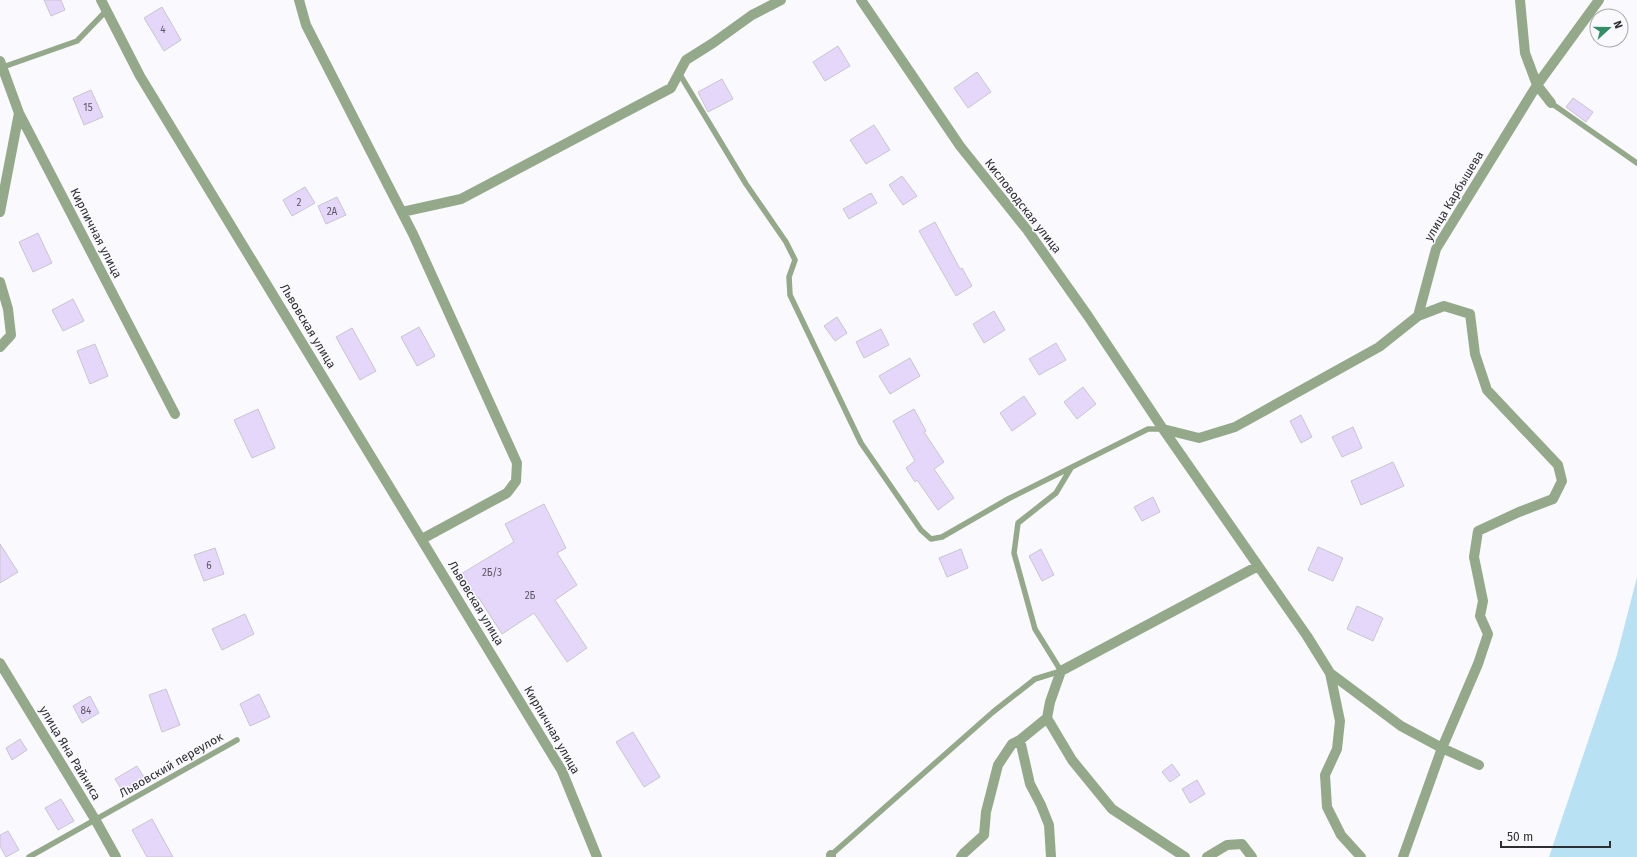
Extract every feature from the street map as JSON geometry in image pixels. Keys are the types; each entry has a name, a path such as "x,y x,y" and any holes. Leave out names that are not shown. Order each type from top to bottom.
{"street":[{"name":"Львовская улица","path":"101,0 140,76 497,662"},
{"path":"299,0 306,25 413,234 517,464 516,481 507,493 422,539"},
{"path":"402,212 461,199 672,88 686,60 752,15 781,0"},
{"name":"Кисловодская улица","path":"861,0 960,146 1028,230 1088,316 1163,429 1307,636 1330,673"},
{"path":"1520,0 1525,53 1537,85 1551,103"},
{"name":"улица Карбышева","path":"1418,316 1436,249 1537,85 1599,0"},
{"name":"Кирпичная улица","path":"1,64 19,113 175,414"},
{"path":"0,212 19,113"},
{"path":"0,282 8,309 11,335 0,347"},
{"path":"1163,429 1199,438 1235,427 1379,347 1418,316 1444,306 1470,314 1475,354 1487,390 1558,465 1562,481 1553,499 1519,512 1478,531 1474,557 1483,601 1480,616 1488,634 1478,664 1442,748 1403,857"},
{"path":"962,857 964,853 984,835 986,812 998,765 1012,744 1020,740 1047,718 1050,702 1061,671 1258,566"},
{"name":"Кирпичная улица","path":"497,662 562,771 597,857"},
{"name":"улица Яна Райниса","path":"0,663 96,821 116,857"},
{"path":"1330,673 1401,726 1442,748 1479,765"},
{"path":"1330,673 1340,721 1337,749 1325,775 1327,807 1341,835 1361,857"},
{"path":"1047,718 1072,760 1112,810 1185,857"},
{"path":"1020,740 1030,784 1049,825 1051,857"},
{"path":"1207,857 1227,846 1242,844 1252,857"}],"lane":[{"path":"1,64 77,41 106,11"},
{"path":"680,73 746,184 786,242 794,260 789,276 790,295 861,443 920,530 931,539 942,538 1008,499 1148,429 1163,429"},
{"path":"1551,103 1637,163"},
{"path":"831,856 993,712 1034,679 1061,671 1035,629 1014,553 1018,523 1056,493 1071,467"},
{"name":"Львовский переулок","path":"29,857 96,821 237,740"}],"water":[{"path":"1637,577 1637,857 1549,857 1617,655"}],"building":[{"path":"44,0 61,0 65,10 51,16"},
{"path":"162,7 181,40 164,51 144,18"},
{"path":"838,46 850,66 825,81 813,62"},
{"path":"977,72 991,92 968,108 954,88"},
{"path":"722,79 733,99 708,112 698,92"},
{"path":"91,90 103,117 84,125 73,98"},
{"path":"1573,98 1593,112 1586,122 1566,107"},
{"path":"874,125 890,150 866,164 850,140"},
{"path":"902,176 917,196 903,205 889,185"},
{"path":"305,187 315,203 292,216 283,200"},
{"path":"871,193 877,203 849,219 843,209"},
{"path":"337,197 346,215 326,224 318,206"},
{"path":"935,222 960,269 962,268 972,286 956,296 919,231"},
{"path":"38,233 52,263 33,272 19,242"},
{"path":"73,299 84,321 63,331 52,310"},
{"path":"994,311 1005,330 984,343 973,324"},
{"path":"837,317 847,333 835,341 824,326"},
{"path":"419,327 435,356 417,366 401,337"},
{"path":"352,328 376,371 360,380 336,337"},
{"path":"881,329 889,345 864,358 856,342"},
{"path":"1056,343 1066,360 1039,375 1029,359"},
{"path":"95,344 108,376 90,384 77,351"},
{"path":"910,358 920,376 890,394 879,376"},
{"path":"1083,387 1096,404 1077,419 1064,402"},
{"path":"1024,396 1036,414 1012,431 1000,413"},
{"path":"258,409 275,448 252,458 234,420"},
{"path":"914,409 926,431 924,432 944,462 934,469 954,498 938,510 917,480 915,482 906,468 915,461 893,421"},
{"path":"1301,415 1312,437 1301,443 1290,421"},
{"path":"1353,427 1362,448 1342,457 1332,437"},
{"path":"1393,462 1404,486 1361,505 1351,481"},
{"path":"1153,497 1160,512 1142,521 1134,507"},
{"path":"544,504 566,548 557,553 577,585 555,600 587,648 567,662 534,613 502,634 479,598 477,599 461,574 514,542 505,524"},
{"path":"0,544 18,572 0,583"},
{"path":"1318,547 1343,558 1333,581 1308,570"},
{"path":"215,548 224,574 204,581 194,555"},
{"path":"961,549 968,568 947,577 939,558"},
{"path":"1041,549 1054,575 1042,581 1029,556"},
{"path":"1357,606 1383,618 1373,641 1347,629"},
{"path":"245,614 254,634 222,650 212,629"},
{"path":"166,689 180,725 162,732 149,695"},
{"path":"259,694 270,717 250,726 240,704"},
{"path":"90,696 99,713 82,723 73,706"},
{"path":"633,732 660,777 644,787 616,742"},
{"path":"20,739 27,750 12,760 6,748"},
{"path":"1172,764 1180,775 1170,782 1162,772"},
{"path":"137,766 147,782 125,795 115,779"},
{"path":"1197,780 1205,794 1190,803 1182,789"},
{"path":"61,799 74,821 58,830 45,808"},
{"path":"152,819 173,857 147,857 132,830"},
{"path":"8,831 19,850 6,857 0,846 0,835"}]}
